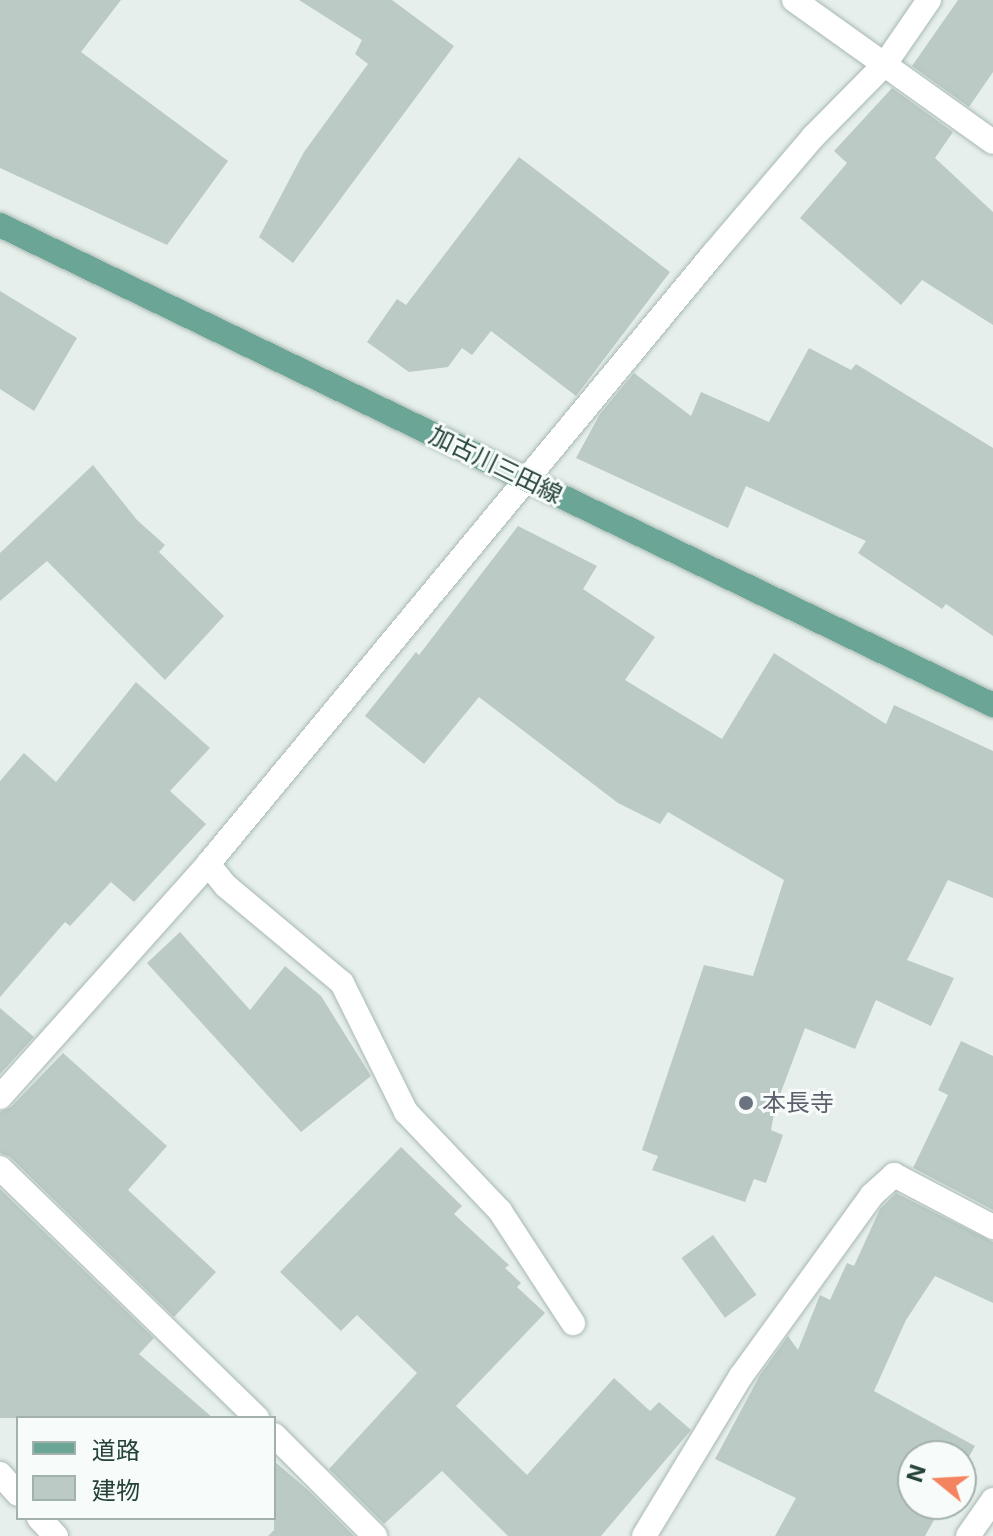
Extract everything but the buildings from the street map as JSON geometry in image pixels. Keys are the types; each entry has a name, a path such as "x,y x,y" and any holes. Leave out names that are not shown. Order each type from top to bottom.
{"main road":[{"name":"加古川三田線","path":"0,225 993,705"}],"street":[{"path":"794,0 993,142"},
{"path":"0,1097 208,864 714,253 813,137 885,64 929,0"},
{"path":"208,864 226,886 342,983 406,1112 500,1211 573,1323"},
{"path":"0,1168 255,1416"},
{"path":"644,1536 741,1376 872,1195 894,1175 993,1227"},
{"path":"276,1437 375,1536"},
{"path":"0,1474 16,1492"},
{"path":"968,1536 993,1500"},
{"path":"41,1520 56,1536"}],"place":[{"name":"本長寺","path":"746,1103"}]}
